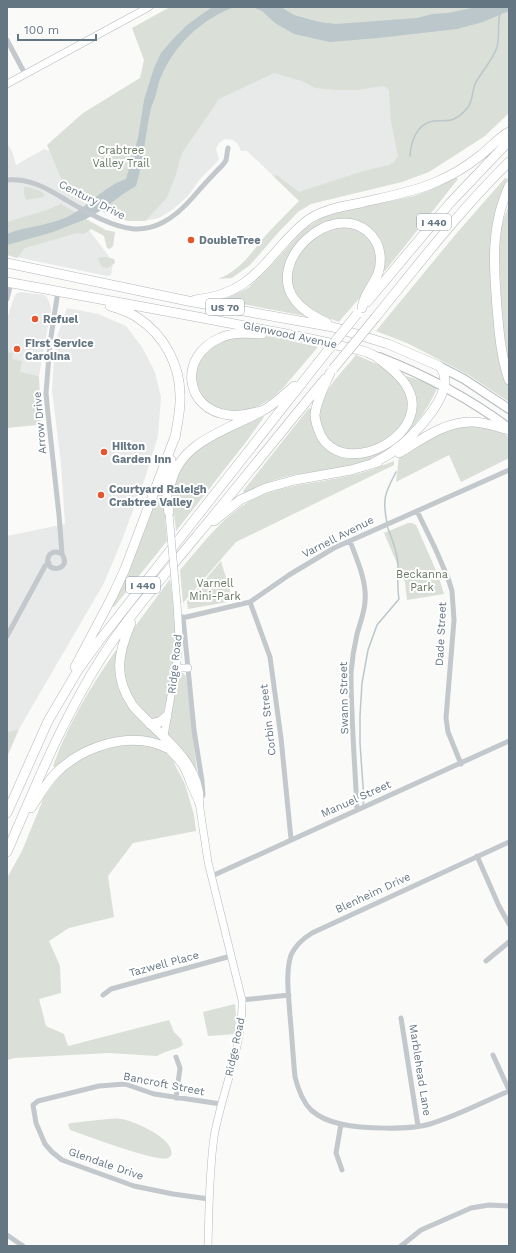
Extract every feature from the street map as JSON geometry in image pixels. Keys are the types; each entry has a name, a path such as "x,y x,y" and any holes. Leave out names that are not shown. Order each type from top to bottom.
{"highway":[{"path":"188,301 217,296 240,286 260,271 294,232 312,218 334,209 399,194 433,183 467,166 509,132"},
{"name":"I 440","path":"7,813 32,755 59,701 78,670 99,641 360,311 450,203 509,141"},
{"name":"I 440","path":"7,852 40,774 76,700 102,656 136,610 443,234 509,162"},
{"path":"509,186 497,222 494,259 500,342 503,362 509,380"},
{"path":"333,327 298,304 290,292 287,276 290,262 302,244 316,233 331,225 342,223 359,226 369,232 378,245 380,258 378,274 363,299 360,311"},
{"name":"Glenwood Avenue","path":"7,263 188,301 333,327 388,344 439,366"},
{"name":"Glenwood Avenue","path":"9,282 290,335 372,354"},
{"path":"90,298 138,318 152,328 170,354 175,367 180,389 179,418 167,478 169,514"},
{"path":"262,411 235,416 223,414 211,409 199,398 194,389 191,376 193,365 199,353 221,337 243,333 290,335"},
{"path":"332,371 316,411 316,422 323,439 331,447 344,453 355,454 374,450 390,441 403,429 410,417 412,402 409,390 402,379 392,369 372,354"},
{"path":"372,464 397,449 420,427 431,412 444,386 445,375 439,366"},
{"path":"169,514 170,488 173,476 177,466 185,455 208,438 274,404 308,375"},
{"path":"198,534 240,500 266,488 295,480 329,475 372,464 392,457 435,432 456,424 479,422 509,429"},
{"path":"59,701 125,569 176,434"},
{"path":"136,610 122,644 119,662 121,682 129,700 150,724 164,736 191,769 200,795 200,802"},
{"path":"150,724 160,722 167,716"},
{"path":"20,824 48,782 56,773 85,752 110,743 129,741 159,744 167,748"}],"main road":[{"name":"Glenwood Avenue","path":"372,354 398,364 444,386 463,397 509,429"},
{"name":"Glenwood Avenue","path":"439,366 464,379 509,409"}],"street":[{"path":"7,84 149,7"},
{"path":"7,40 25,74"},
{"name":"Century Drive","path":"7,180 22,180 36,184 104,220 126,228 142,230 167,221 184,208 206,181 225,162 228,148"},
{"path":"7,299 9,282"},
{"name":"Arrow Drive","path":"48,564 54,568 61,567 64,563 46,393 50,343 58,291"},
{"name":"Varnell Avenue","path":"180,618 250,602 314,559 350,541 509,470"},
{"name":"Dade Street","path":"417,511 436,548 452,592 454,620 446,718 448,732 461,764"},
{"name":"Ridge Road","path":"169,514 177,604 188,668 194,730 202,781 203,795 200,802 205,846 242,1000 242,1016 236,1051 221,1104 214,1136 209,1199 208,1246"},
{"name":"Swann Street","path":"350,541 364,582 365,601 362,620 354,647 351,672 358,810"},
{"path":"7,636 45,566 48,564 50,555 53,552 62,554"},
{"name":"Corbin Street","path":"250,602 270,658 281,738 291,839"},
{"name":"Ridge Road","path":"180,618 176,668 167,716 164,742 185,771 193,787 195,796 200,802"},
{"path":"176,668 188,668"},
{"name":"Manuel Street","path":"212,876 509,741"},
{"name":"Blenheim Drive","path":"509,842 322,928 304,938 292,954 288,968 295,1077 298,1090 312,1110 325,1118 341,1124 389,1128 418,1126 429,1124 462,1112 509,1090"},
{"path":"477,856 499,906 509,924"},
{"path":"486,961 509,942"},
{"name":"Tazwell Place","path":"103,995 111,989 231,956"},
{"path":"242,1000 289,995"},
{"name":"Marblehead Lane","path":"401,1018 418,1126"},
{"path":"493,1055 509,1090"},
{"path":"176,1057 180,1068 176,1098"},
{"name":"Bancroft Street","path":"34,1104 38,1101 99,1086 125,1084 154,1094 221,1104"},
{"name":"Glendale Drive","path":"34,1104 36,1123 45,1144 62,1160 134,1186 173,1194 209,1199"},
{"path":"341,1124 336,1153 342,1170"},
{"path":"400,1246 421,1230 471,1208 489,1205 509,1206"},
{"path":"7,1235 23,1246"}],"shaded area":[{"path":"212,7 234,7 211,18 200,26 190,34 173,54 159,81 156,96 151,108 141,167 136,186 102,210 86,219 53,232 7,245 7,234 67,217 75,213 110,187 126,179 138,138 144,100 154,68 161,53 187,25"},
{"path":"253,7 281,7 294,15 319,22 336,24 417,18 476,7 509,7 509,11 483,22 457,29 330,42 294,34 275,23 262,11"},
{"path":"509,7 509,108 470,140 300,201 247,151 241,151 238,144 233,140 225,139 219,143 216,149 219,159 200,179 188,196 172,210 159,218 144,221 167,198 176,175 189,125 216,89 439,22"},
{"path":"7,143 12,151 16,165 44,149 51,152 107,197 77,214 113,262 111,275 107,276 16,257 7,242"},
{"path":"21,292 44,295 47,297 50,304 51,310 39,376 7,370 7,319 14,297 17,293"},
{"path":"67,308 98,314 126,326 142,347 155,372 161,397 158,436 145,478 104,583 19,729 7,732 7,536 65,524 61,463 52,391 54,356 58,334"}],"green space":[{"name":"Crabtree Valley Trail","path":"170,7 499,7 437,31 474,24 509,11 509,113 485,136 429,172 402,182 311,204 298,212 250,265 232,278 218,279 239,266 299,201 272,175 278,176 299,192 360,172 389,165 394,162 398,156 391,121 389,91 384,86 356,90 315,88 302,81 274,73 219,99 182,153 176,175 167,198 145,221 128,221 105,213 67,192 47,145 83,113 140,78 144,60 132,28"},
{"path":"456,177 458,179 385,271 384,253 366,226 320,226 284,269 305,316 227,301 225,299 248,288 265,272 304,229 321,218 339,212 414,196 428,191"},
{"path":"505,178 508,179 499,202 494,227 500,364 509,388 509,402 467,374 407,343 376,331 456,234"},
{"path":"24,187 36,189 45,195 43,197 26,200"},
{"path":"61,204 83,217 82,220 86,219 106,230 115,232 113,246 110,249 107,248 104,236 91,229 84,234 77,233 25,248 17,258 7,255 7,222 47,210"},
{"path":"509,205 509,369 503,339 499,253 501,225"},
{"path":"334,227 353,227 361,231 371,241 377,261 377,268 372,281 364,293 339,322 316,313 300,303 290,282 294,260 314,237"},
{"path":"105,257 114,259 115,263 107,268 102,267 98,258"},
{"path":"259,335 318,347 283,388 272,398 259,406 231,412 216,408 208,403 199,393 194,382 195,368 208,347 229,338"},
{"path":"7,352 13,353 12,359 22,361 20,372 39,376 41,419 40,423 37,425 7,428"},
{"path":"356,355 382,366 398,379 407,396 408,408 404,418 388,437 366,449 354,451 332,444 323,431 319,413 321,404 330,386"},
{"path":"406,376 438,386 423,414 403,438 391,448 378,456 348,467 297,474 281,478 244,493 243,491 309,408 313,409 319,439 361,456 406,429 413,392"},
{"path":"263,415 264,417 246,442 176,531 172,495 175,477 180,467 202,444"},
{"path":"482,425 505,434 509,438 509,458 461,482 449,455 396,482 399,456 429,438 455,426"},
{"path":"394,461 394,465 236,542 183,603 180,570 218,526 245,504 282,489 354,475"},
{"path":"160,485 162,485 167,541 114,607 112,606"},
{"name":"Beckanna Park","path":"408,523 416,525 438,575 444,594 407,600 405,582 384,533"},
{"name":"Varnell Mini-Park","path":"221,561 233,601 188,609 187,601"},
{"path":"170,579 176,623 176,642 168,697 163,714 158,718 152,719 133,700 122,672 128,636"},
{"path":"116,650 118,682 160,737 157,741 130,738 57,768 53,766 73,720 98,677"},
{"path":"181,672 186,676 197,771 194,772 166,734 177,675"},
{"path":"19,729 7,757 7,732"},
{"path":"142,744 164,750 173,761 185,784 194,815 196,831 133,843 108,876 114,917 69,928 49,941 60,966 61,993 39,999 46,1026 64,1034 68,1046 169,1020 174,1032 181,1039 183,1045 157,1056 109,1053 15,1058 7,1060 7,878 22,851 44,797 67,768 84,757 115,746"},
{"path":"235,1004 235,1034 208,1036 203,1012"},
{"path":"108,1119 126,1120 150,1130 169,1145 172,1153 171,1155 168,1158 162,1158 137,1153 70,1130 68,1124"}],"waterway":[{"path":"410,156 413,139 419,129 427,123 433,121 452,120 470,105 475,84 493,57 497,47 500,14"},
{"path":"387,523 385,508 386,496 389,485 396,472"},
{"path":"363,804 360,743 362,683 368,650 377,625 399,599 398,564 394,545 387,526"}],"place":[{"name":"DoubleTree","path":"191,240"},
{"name":"Refuel","path":"35,319"},
{"name":"First Service Carolina","path":"17,349"},
{"name":"Hilton Garden Inn","path":"104,452"},
{"name":"Courtyard Raleigh Crabtree Valley","path":"101,495"}]}
